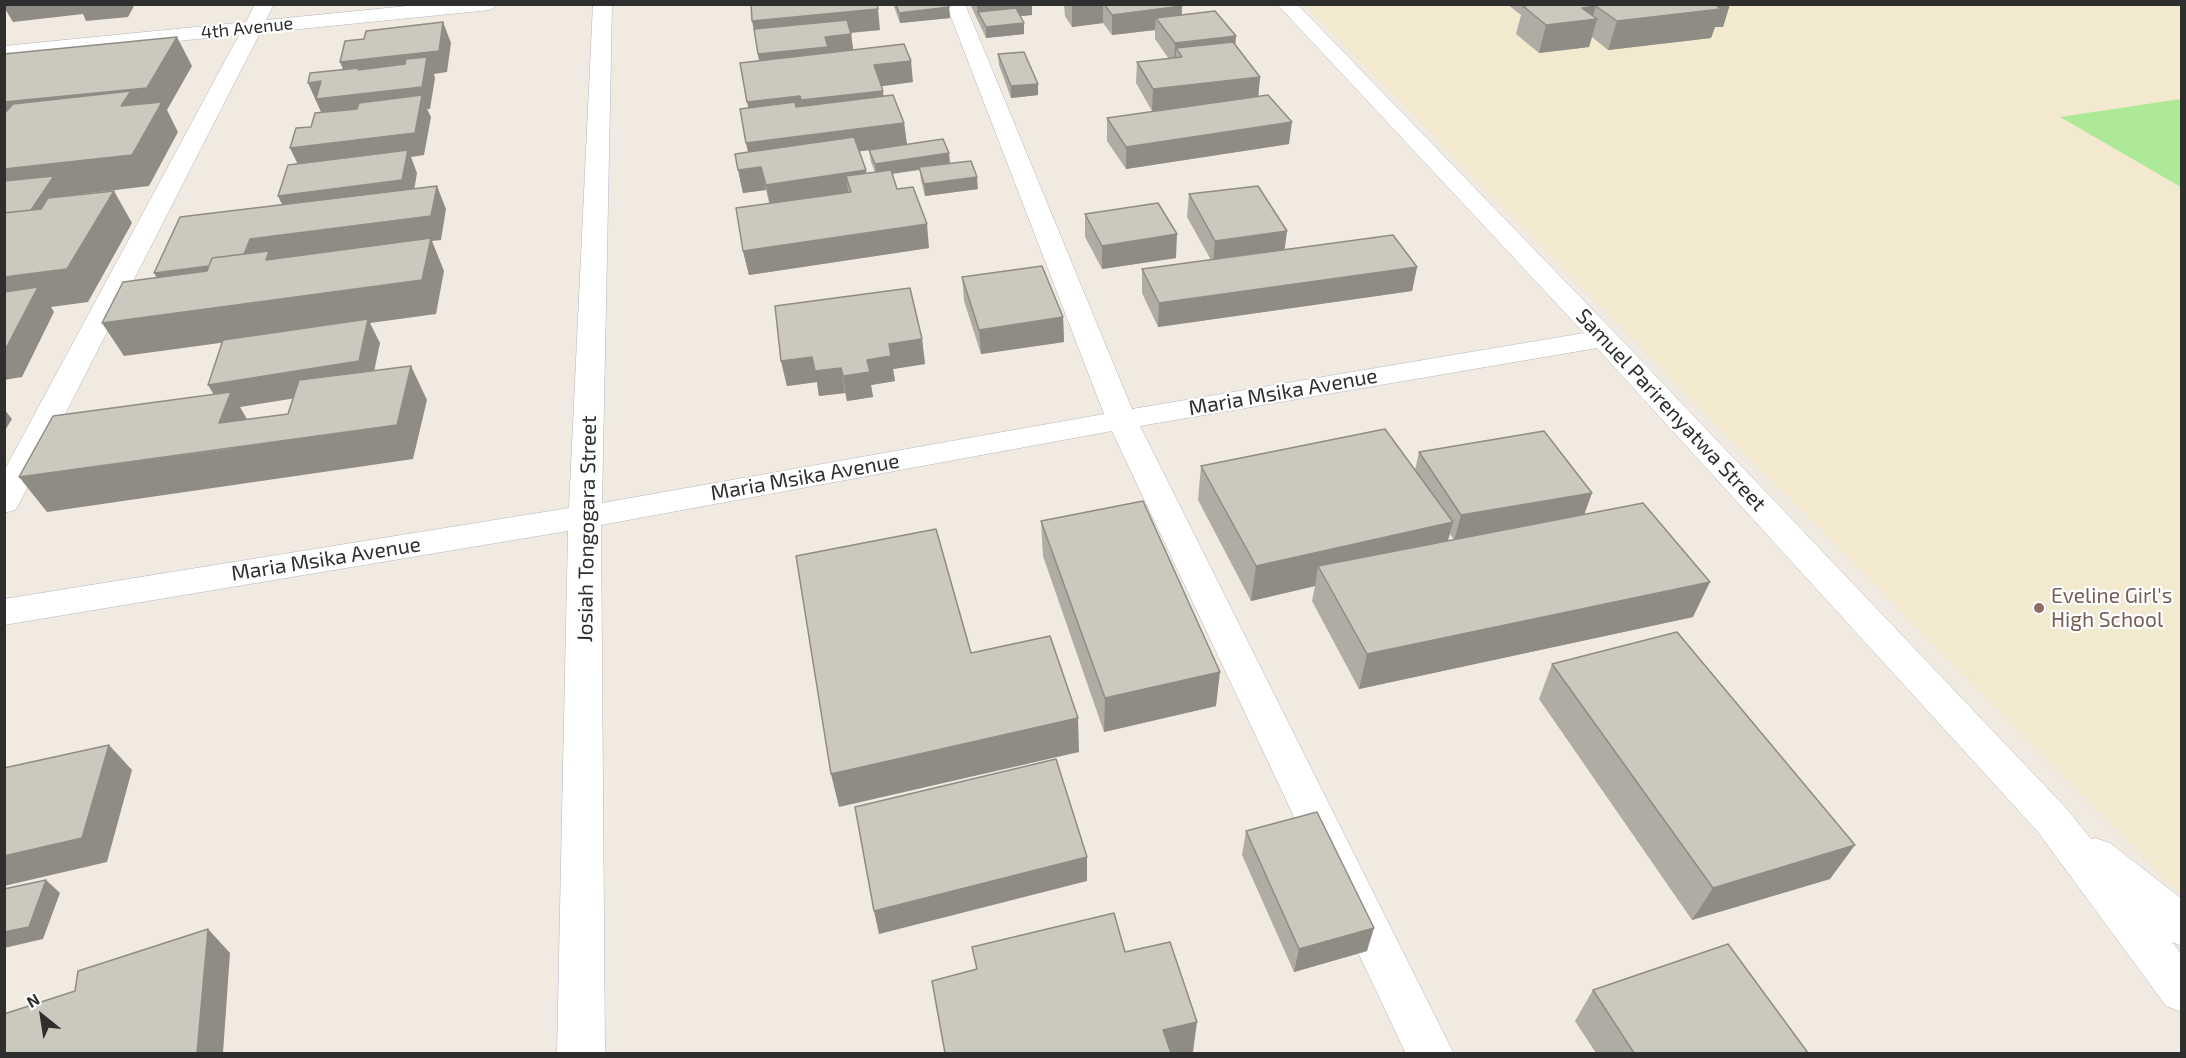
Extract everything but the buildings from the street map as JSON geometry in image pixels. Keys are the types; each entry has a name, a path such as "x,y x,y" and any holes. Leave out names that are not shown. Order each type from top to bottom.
{"street":[{"path":"4,502 265,4"},
{"name":"4th Avenue","path":"4,52 490,4"},
{"name":"Josiah Tongogara Street","path":"581,1053 585,517 603,4"},
{"path":"955,4 1122,420 1431,1053"},
{"name":"Samuel Parirenyatwa Street","path":"1286,4 1604,338 2052,820 2181,991"},
{"name":"Maria Msika Avenue","path":"4,612 585,517 1122,420 1604,338"},
{"name":"Samuel Parirenyatwa Street","path":"2052,820 2181,926"}],"shaded area":[{"name":"Eveline Girl's High School","path":"1305,5 2181,5 2181,896 1613,319"}],"green space":[{"path":"2181,99 2181,187 2060,117"}],"place":[{"name":"Eveline Girl's High School","path":"2039,608"}]}
